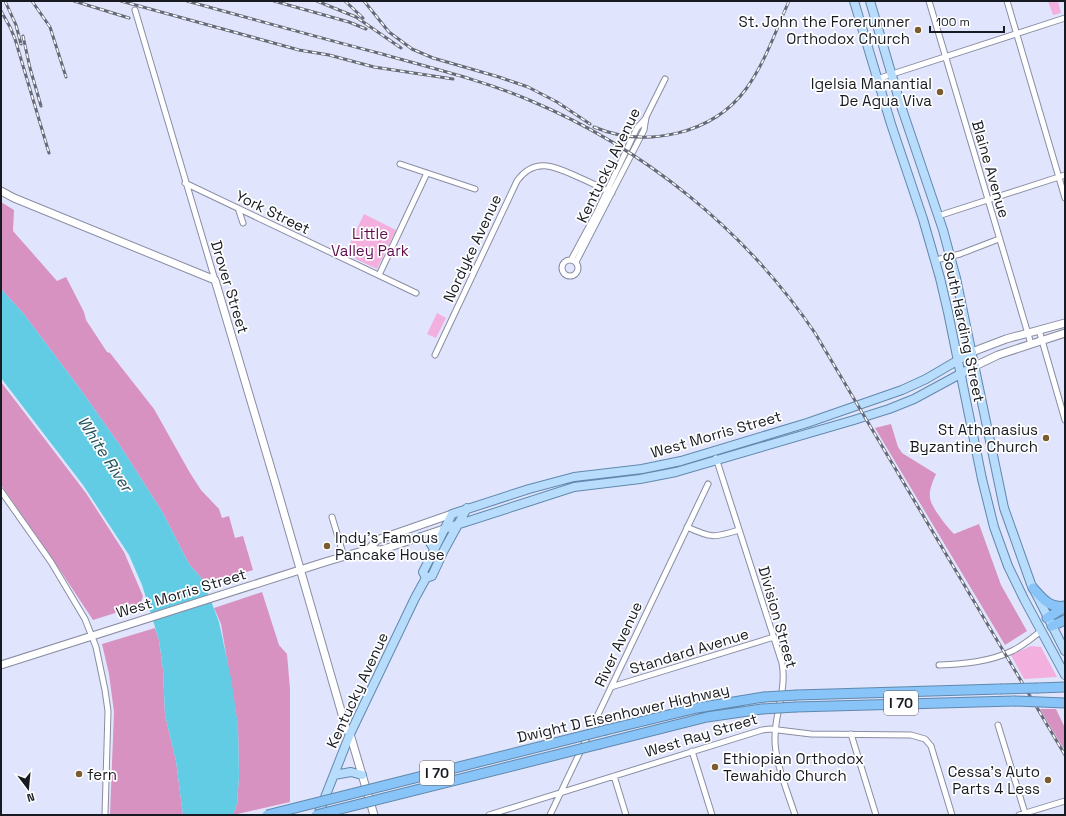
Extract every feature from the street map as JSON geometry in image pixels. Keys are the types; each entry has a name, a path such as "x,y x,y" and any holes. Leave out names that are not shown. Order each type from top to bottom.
{"highway":[{"path":"1033,588 1048,603 1057,606 1065,606"},
{"path":"1050,622 1065,606"},
{"path":"1050,622 1065,620"},
{"name":"Dwight D Eisenhower Highway","path":"267,815 697,708 764,697 1065,687"},
{"name":"Dwight D Eisenhower Highway","path":"317,815 700,719 762,709 1065,699"},
{"path":"1010,701 1065,703"}],"main road":[{"name":"South Harding Street","path":"854,1 877,79 936,260 945,296 982,480 994,527 1016,582 1065,675"},
{"name":"South Harding Street","path":"870,1 892,75 938,216 957,282 1004,508 1033,588 1065,651"},
{"name":"West Morris Street","path":"452,514 467,508 559,481 583,476 658,466 807,423 885,397 917,383 972,352"},
{"name":"West Morris Street","path":"444,529 554,493 582,486 663,475 889,409 914,398 975,366"},
{"path":"615,482 620,476 647,473 658,466"},
{"path":"554,493 566,486 596,479 604,473"},
{"name":"Kentucky Avenue","path":"317,815 350,734 426,578 432,576 467,508"},
{"name":"Kentucky Avenue","path":"426,578 423,572 452,514"},
{"path":"421,537 429,541 434,549"},
{"path":"1041,631 1050,622"},
{"path":"334,775 351,772 362,775"}],"street":[{"name":"Blaine Avenue","path":"929,1 1031,344"},
{"path":"1007,1 1065,198"},
{"name":"Drover Street","path":"135,10 185,183 301,570 346,728 350,734 374,815"},
{"path":"877,79 1065,18"},
{"name":"Kentucky Avenue","path":"573,261 609,192 644,130 646,118 665,79"},
{"path":"400,164 475,189"},
{"name":"Nordyke Avenue","path":"435,355 517,181 529,170 544,165 558,168 609,192"},
{"path":"379,275 427,173"},
{"path":"938,216 1065,174"},
{"name":"York Street","path":"185,183 416,293"},
{"path":"1,191 14,198 215,280"},
{"path":"238,208 243,223"},
{"path":"936,260 999,239"},
{"name":"West Morris Street","path":"972,352 1006,339 1065,323"},
{"path":"1039,330 1065,420"},
{"name":"West Morris Street","path":"975,366 998,355 1065,333"},
{"name":"Division Street","path":"714,451 781,660 784,679 775,730 775,742 776,753 795,815"},
{"name":"River Avenue","path":"550,815 708,484"},
{"path":"1,491 51,562 86,619 96,647 108,711 105,815"},
{"name":"West Morris Street","path":"369,549 377,540 452,514"},
{"path":"332,517 344,557"},
{"path":"687,527 705,535 714,537 739,530"},
{"name":"West Morris Street","path":"1,665 369,549 381,550 444,529"},
{"path":"939,665 972,663 1005,653 1016,649 1041,631"},
{"name":"Standard Avenue","path":"611,687 774,637"},
{"path":"998,725 1025,813"},
{"name":"West Ray Street","path":"489,815 765,729 806,734 911,735 922,737 931,746 952,815"},
{"path":"851,734 876,815"},
{"path":"692,751 712,815"},
{"path":"614,776 626,815"},
{"path":"1019,815 1065,801"}],"green space":[{"path":"1048,1 1058,1 1061,13 1053,15"},
{"name":"Little Valley Park","path":"364,214 396,230 377,269 345,254"},
{"path":"437,313 446,318 436,338 427,334"},
{"path":"1031,646 1041,647 1057,677 1024,679 1011,655"}],"shaded area":[{"path":"1,202 14,210 13,231 57,281 66,277 84,312 86,320 107,352 110,353 154,409 201,490 219,509 222,518 229,516 235,538 243,536 253,570 205,585 203,580 189,564 163,513 119,444 78,386 23,313 1,289"},
{"path":"1,382 86,493 124,552 143,596 141,603 134,607 93,620 1,485"},
{"path":"891,424 898,447 902,453 936,474 931,488 931,502 936,512 951,531 954,534 979,524 1001,585 1027,631 1005,645 875,428"},
{"path":"262,592 279,645 287,654 290,689 290,802 233,815 237,804 239,776 238,726 221,624 214,608"},
{"path":"155,628 159,640 163,670 165,715 176,761 183,815 110,815 114,712 109,674 102,644"},
{"path":"1040,709 1056,709 1065,728 1065,751"}],"water":[{"name":"White River","path":"1,289 23,313 78,386 119,444 163,513 189,564 203,580 219,622 231,678 238,726 239,776 237,804 233,815 183,815 176,761 165,715 163,670 159,640 142,585 129,555 83,485 1,378"}],"railway":[{"path":"5,1 16,25 21,44"},
{"path":"32,1 50,27 66,77"},
{"path":"74,1 129,18"},
{"path":"121,1 299,50 329,55 374,67 453,79"},
{"path":"187,1 438,69 511,93 571,120 612,142 652,168 689,196 724,227 757,260 787,295 815,333 1065,755"},
{"path":"274,1 349,22 366,29"},
{"path":"317,1 356,17 401,48"},
{"path":"345,1 363,18"},
{"path":"364,1 389,32 412,49 433,58 528,87 557,102 590,124"},
{"path":"594,127 614,134 635,137 656,137 697,127 716,117 732,104 753,79 765,57 789,1"},
{"path":"1,11 15,39 49,153"},
{"path":"23,36 41,106"}],"place":[{"name":"St. John the Forerunner Orthodox Church","path":"918,30"},
{"name":"Igelsia Manantial De Agua Viva","path":"940,92"},
{"name":"St Athanasius Byzantine Church","path":"1046,438"},
{"name":"Indy's Famous Pancake House","path":"327,546"},
{"name":"Ethiopian Orthodox Tewahido Church","path":"715,767"},
{"name":"fern","path":"79,774"},
{"name":"Cessa's Auto Parts 4 Less","path":"1048,780"}]}
